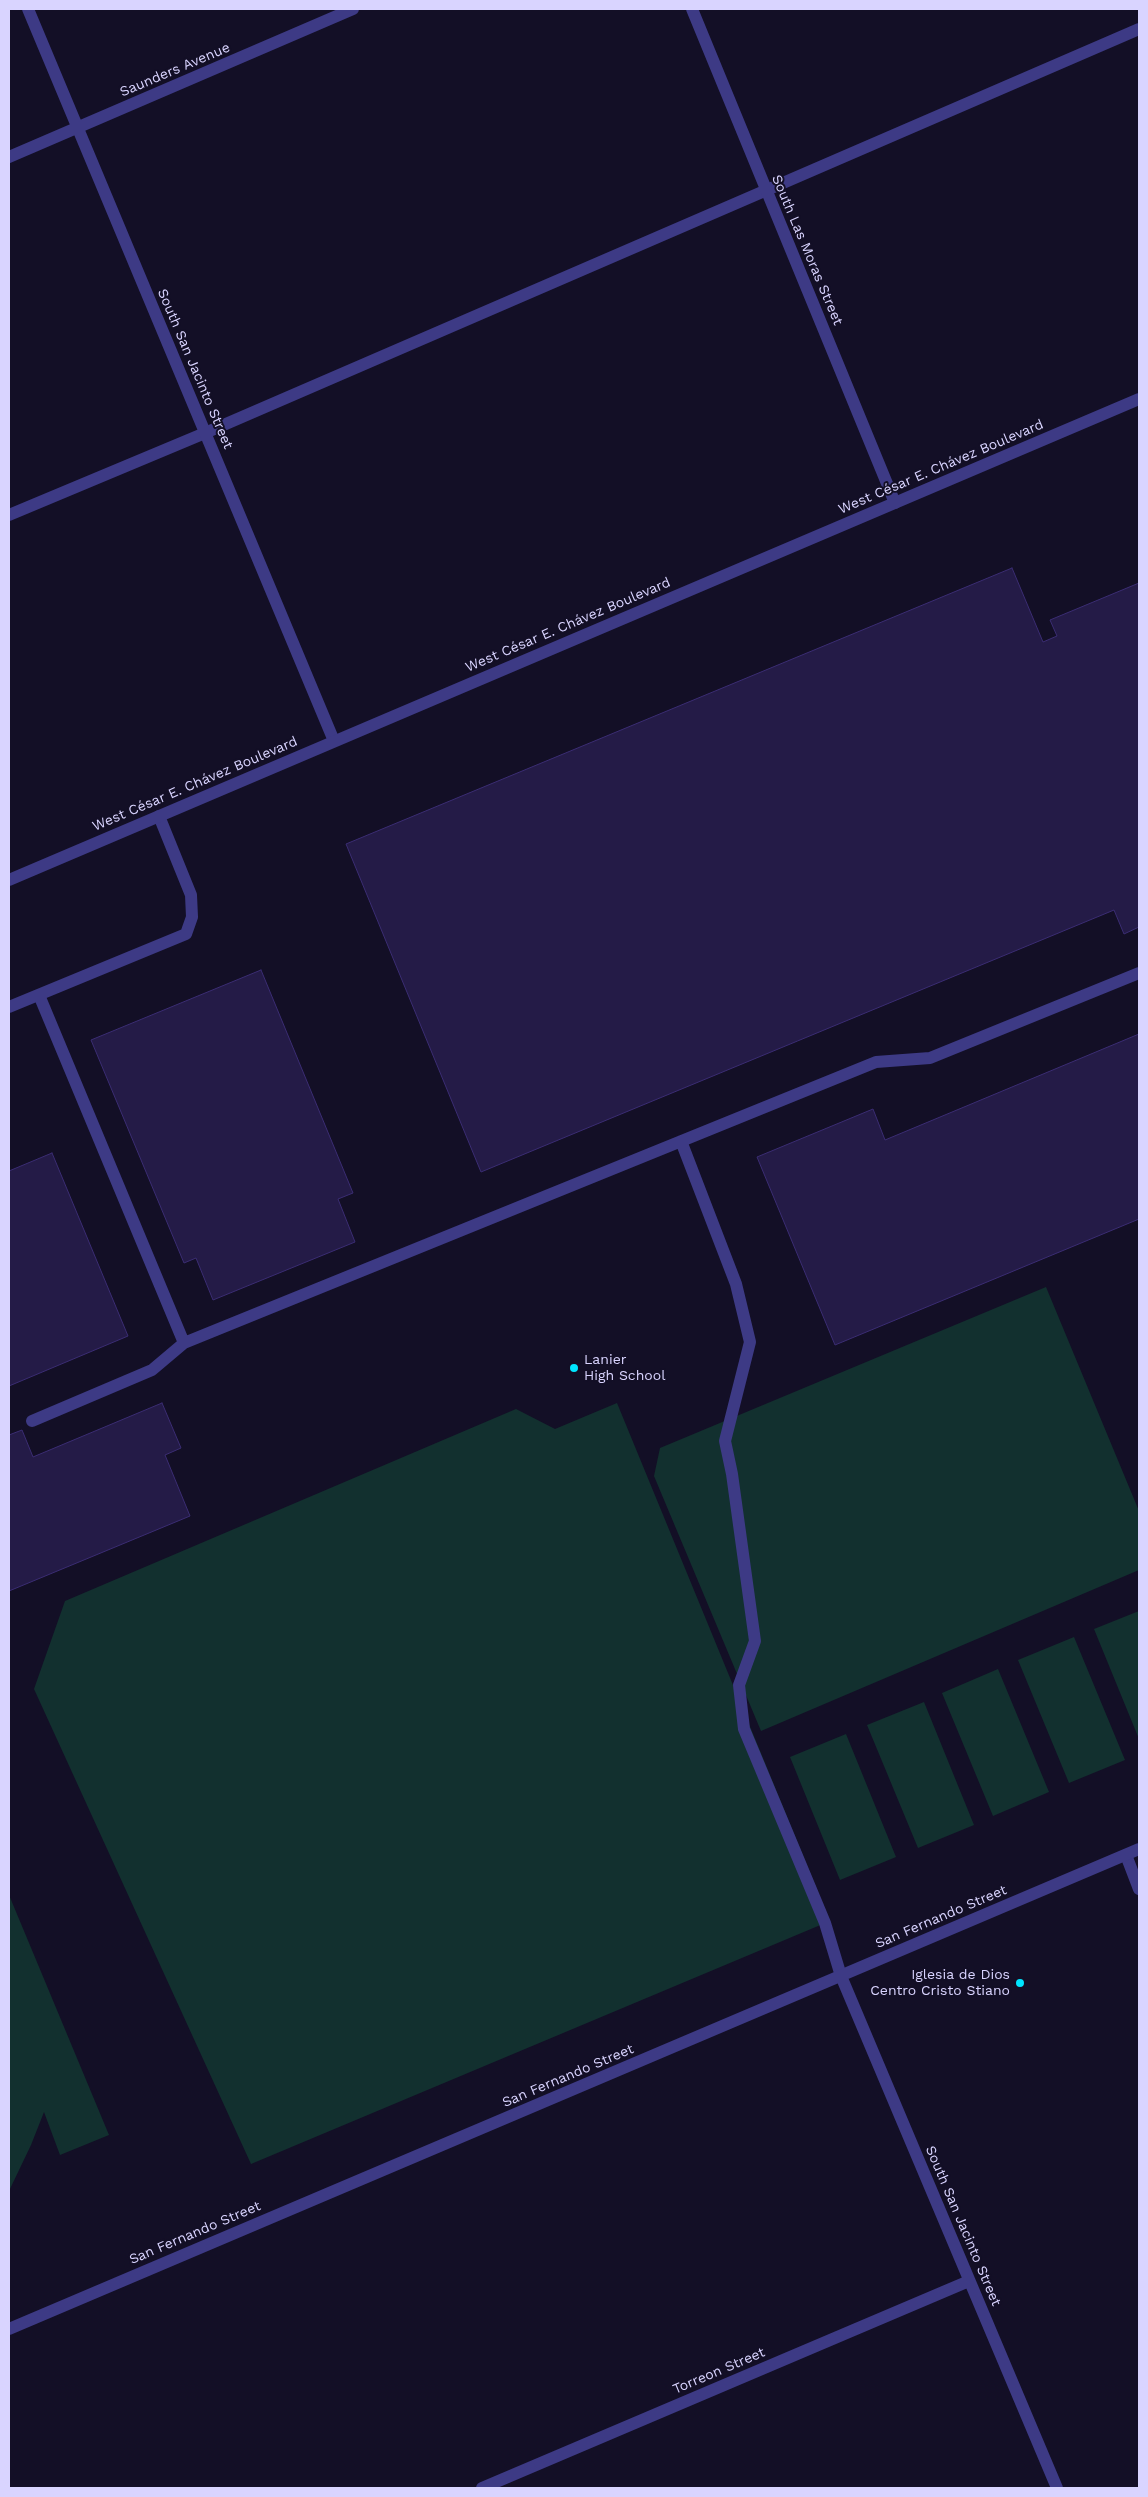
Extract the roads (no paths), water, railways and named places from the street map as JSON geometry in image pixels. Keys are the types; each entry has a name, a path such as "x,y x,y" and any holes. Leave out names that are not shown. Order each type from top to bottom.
{"street":[{"name":"South San Jacinto Street","path":"28,9 334,741"},
{"name":"Saunders Avenue","path":"9,157 353,9"},
{"name":"South Las Moras Street","path":"692,9 895,503"},
{"path":"9,515 205,433 765,189 1139,29"},
{"name":"West César E. Chávez Boulevard","path":"9,880 1139,399"},
{"path":"9,1007 186,934 192,917 191,895 159,816"},
{"path":"32,1421 152,1370 184,1343 876,1062 930,1058 1139,973"},
{"path":"39,995 184,1343"},
{"name":"South San Jacinto Street","path":"681,1141 736,1284 750,1342 725,1441 732,1474 755,1641 739,1685 744,1729 825,1923 841,1976 1057,2488"},
{"name":"San Fernando Street","path":"9,2329 1139,1850"},
{"path":"1126,1855 1139,1889"},
{"name":"Torreon Street","path":"482,2488 969,2281"}],"place":[{"name":"Lanier High School","path":"574,1368"},
{"name":"Iglesia de Dios Centro Cristo Stiano","path":"1020,1983"}]}
